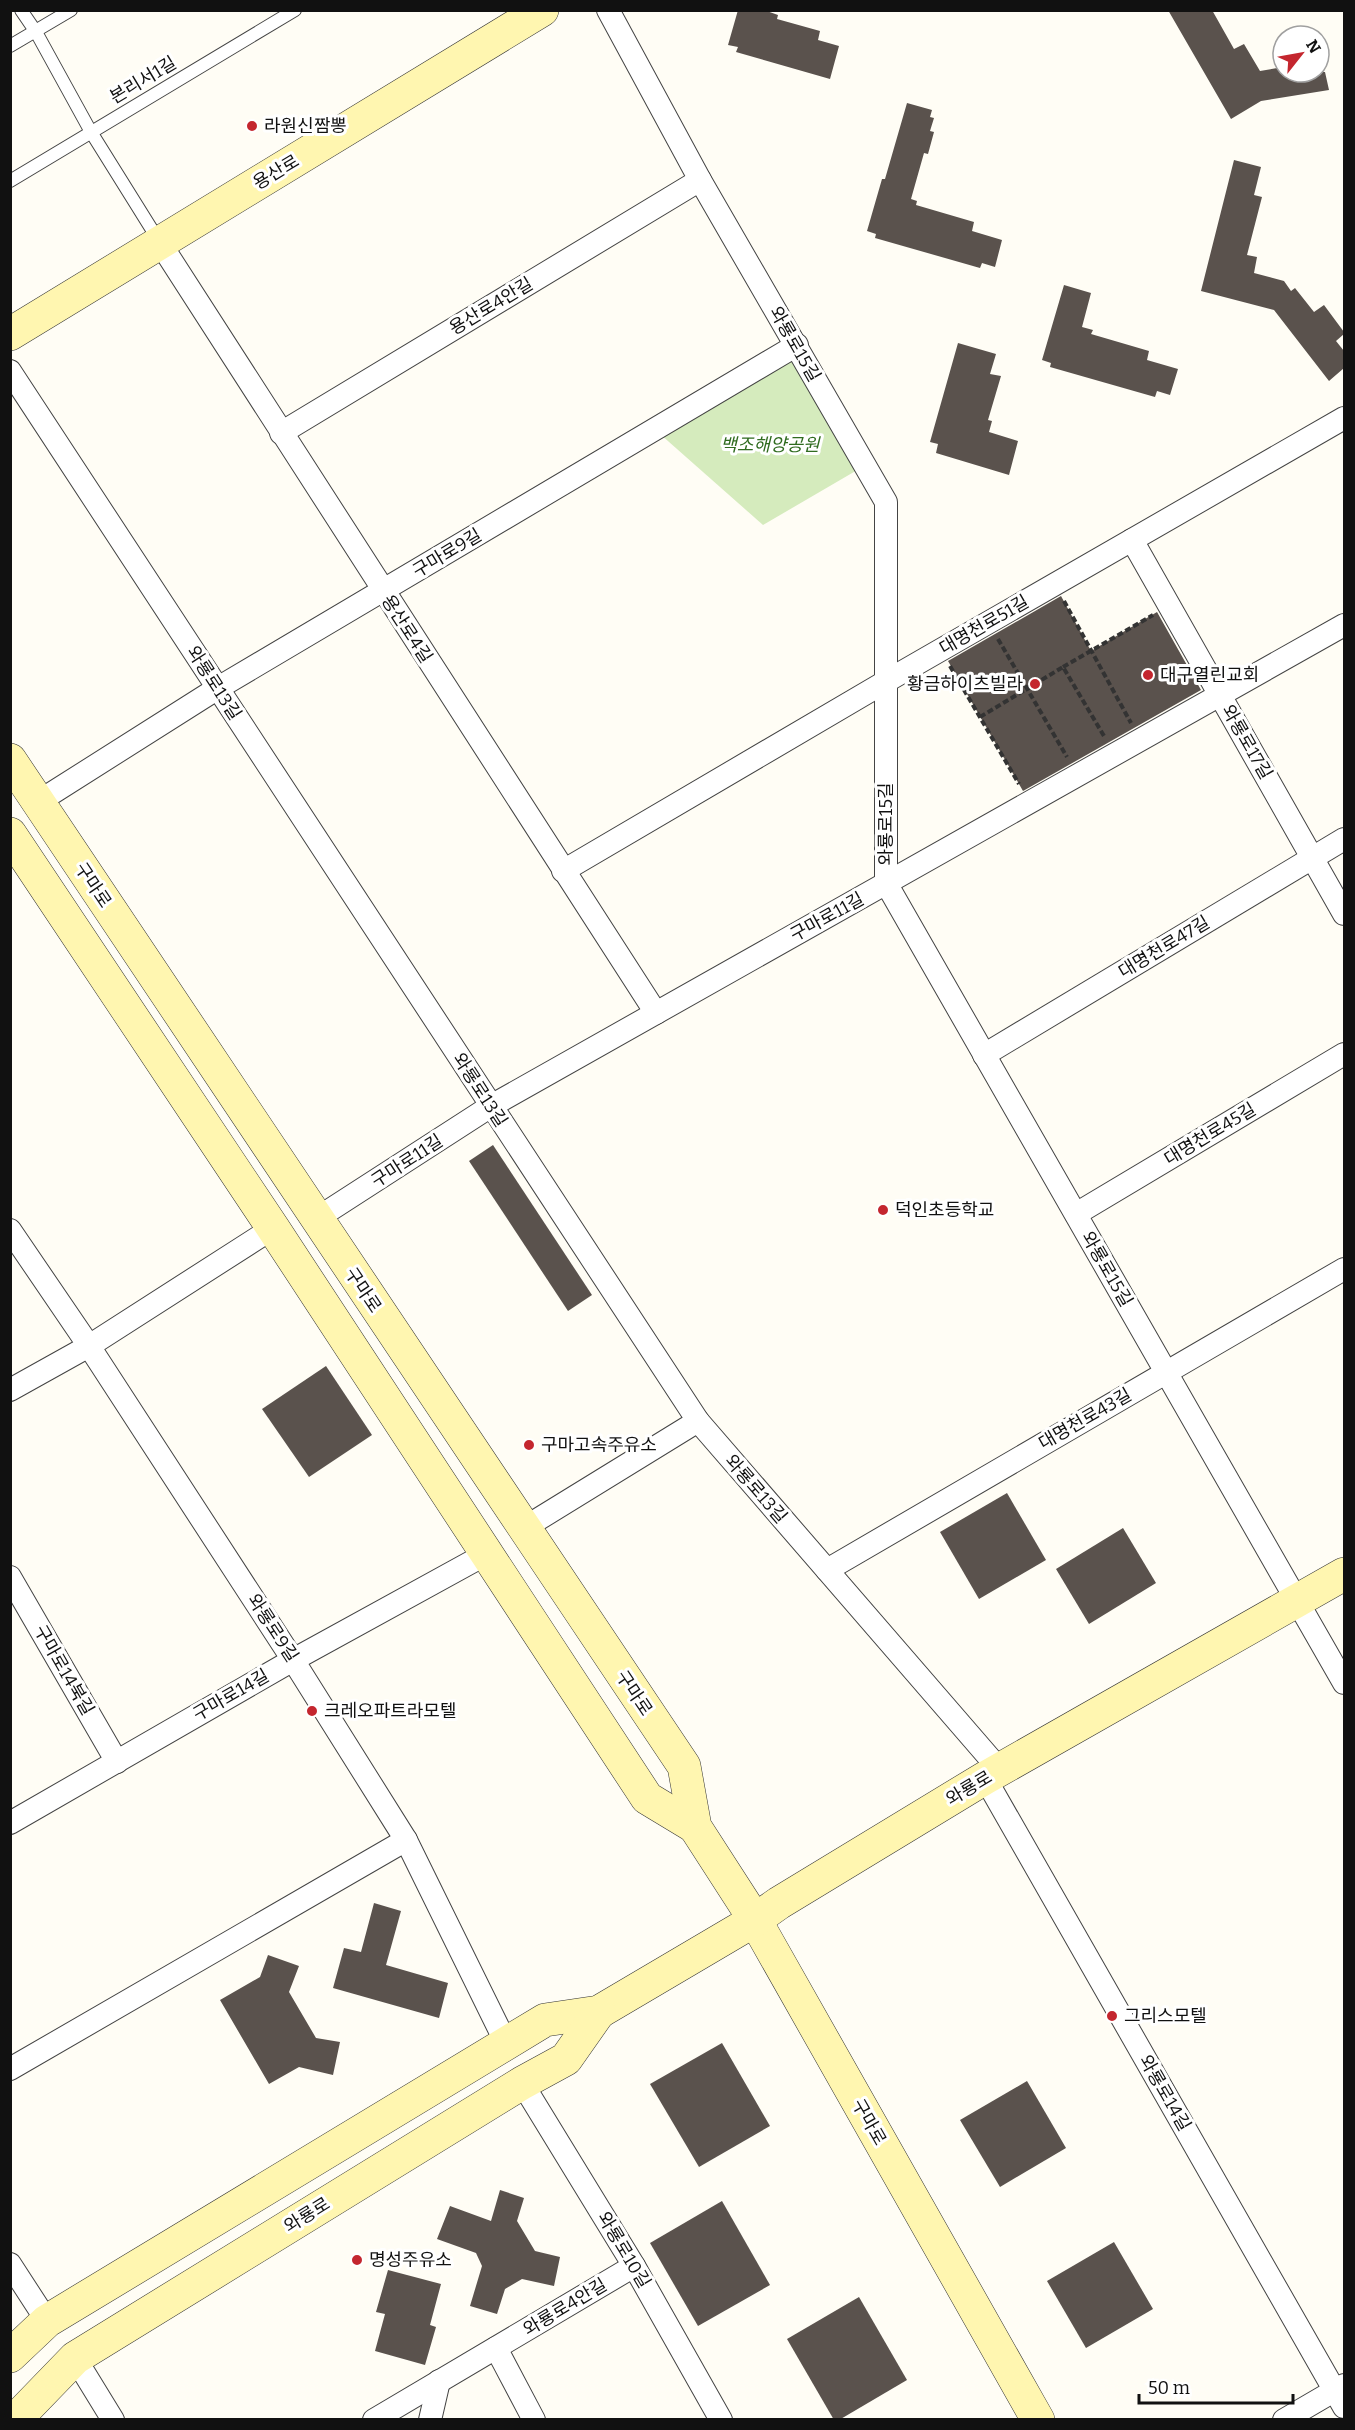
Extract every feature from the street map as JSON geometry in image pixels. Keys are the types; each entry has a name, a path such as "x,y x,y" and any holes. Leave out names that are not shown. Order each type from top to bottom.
{"main road":[{"name":"용산로","path":"10,334 542,10"},
{"name":"구마로","path":"10,760 684,1766 695,1827 755,1920 1038,2420"},
{"name":"구마로","path":"10,834 273,1228 647,1798 695,1827"},
{"name":"와룡로","path":"10,2356 47,2321 545,2020 599,2012 755,1920 779,1903 992,1774 1344,1574"},
{"name":"와룡로","path":"15,2420 75,2358 522,2083 566,2059 599,2012"}],"street":[{"name":"와룡로15길","path":"608,10 699,180 886,502 886,884 1344,1683"},
{"name":"용산로4안길","path":"282,433 699,180"},
{"name":"용산로4길","path":"160,243 656,1013"},
{"name":"구마로9길","path":"38,802 218,688 796,345"},
{"name":"와룡로13길","path":"10,371 698,1421 827,1570 992,1774"},
{"name":"대명천로51길","path":"564,871 885,682 1344,418"},
{"name":"와룡로17길","path":"1132,540 1344,914"},
{"name":"구마로11길","path":"316,1219 491,1106 1344,625"},
{"name":"대명천로47길","path":"984,1055 1344,839"},
{"name":"대명천로45길","path":"1076,1214 1344,1054"},
{"path":"10,1390 89,1346 273,1228"},
{"name":"와룡로9길","path":"10,1230 89,1346 293,1660 406,1840 506,2043"},
{"name":"대명천로43길","path":"827,1570 1344,1269"},
{"path":"524,1528 698,1421"},
{"name":"구마로14길","path":"10,1823 293,1660 486,1554"},
{"name":"구마로14북길","path":"10,1578 117,1762"},
{"name":"와룡로14길","path":"992,1774 1341,2394"},
{"path":"10,2069 406,1840"},
{"name":"와룡로10길","path":"522,2083 634,2266 721,2420"},
{"path":"10,2264 47,2321"},
{"name":"와룡로4안길","path":"374,2420 634,2266"},
{"path":"496,2348 534,2420"},
{"path":"75,2358 113,2420"},
{"path":"430,2420 439,2381"},
{"path":"1284,2420 1341,2394"}],"lane":[{"path":"21,10 36,32 91,132 160,243"},
{"path":"10,46 71,10"},
{"name":"본리서1길","path":"10,181 295,10"}],"path":[{"path":"1054,585 1141,740"},
{"path":"980,717 1169,605"},
{"path":"988,623 1078,776"},
{"path":"941,650 1029,803"},
{"path":"1063,667 1115,755"}],"green space":[{"name":"백조해양공원","path":"794,353 859,469 763,525 660,434"}],"building":[{"path":"738,10 764,10 778,15 777,19 820,31 818,40 839,46 830,79 736,52 738,47 728,45"},
{"path":"1168,10 1212,10 1234,49 1244,44 1260,71 1271,69 1271,84 1328,84 1329,90 1261,101 1231,119"},
{"path":"907,103 932,110 930,117 934,118 930,131 934,132 928,154 924,153 911,199 917,201 916,205 974,222 972,231 1002,240 995,267 982,263 980,268 875,238 876,234 867,231"},
{"path":"1234,160 1261,167 1254,195 1262,197 1247,255 1257,257 1254,273 1284,281 1291,291 1295,288 1314,312 1324,305 1344,332 1336,341 1344,351 1344,368 1329,381 1274,310 1201,291"},
{"path":"1064,285 1091,293 1082,327 1093,330 1091,334 1149,351 1147,360 1178,369 1170,395 1157,391 1155,397 1050,367 1051,363 1042,360"},
{"path":"958,343 996,354 990,374 1001,376 988,420 992,421 989,432 1018,441 1009,475 936,453 938,444 930,442"},
{"name":"황금하이츠빌라","path":"1061,596 1091,651 1157,612 1201,690 1023,791 948,661"},
{"path":"493,1145 592,1295 568,1311 469,1161"},
{"path":"326,1366 372,1435 309,1477 262,1409"},
{"path":"1007,1493 1046,1560 979,1599 940,1532"},
{"path":"1123,1528 1156,1583 1089,1624 1056,1569"},
{"path":"374,1903 401,1911 386,1965 448,1983 439,2018 333,1988 344,1948 361,1952"},
{"path":"268,1955 299,1966 289,1992 316,2038 340,2042 333,2075 299,2067 269,2084 220,2000 260,1977"},
{"path":"722,2043 770,2126 699,2167 650,2084"},
{"path":"1027,2081 1066,2148 1000,2187 960,2120"},
{"path":"500,2190 524,2198 517,2221 535,2251 560,2257 554,2286 522,2279 505,2289 497,2314 470,2306 482,2266 476,2253 437,2239 450,2206 491,2221"},
{"path":"722,2201 770,2285 698,2326 650,2243"},
{"path":"1114,2242 1153,2309 1086,2348 1047,2281"},
{"path":"388,2270 441,2284 430,2325 436,2327 425,2365 375,2351 385,2314 376,2312"},
{"path":"859,2297 907,2380 839,2420 834,2420 787,2339"}],"place":[{"name":"라원신짬뽕","path":"252,126"},
{"name":"대구열린교회","path":"1148,675"},
{"name":"황금하이츠빌라","path":"1035,684"},
{"name":"덕인초등학교","path":"883,1210"},
{"name":"구마고속주유소","path":"529,1445"},
{"name":"크레오파트라모텔","path":"312,1711"},
{"name":"그리스모텔","path":"1112,2016"},
{"name":"명성주유소","path":"357,2260"}]}
